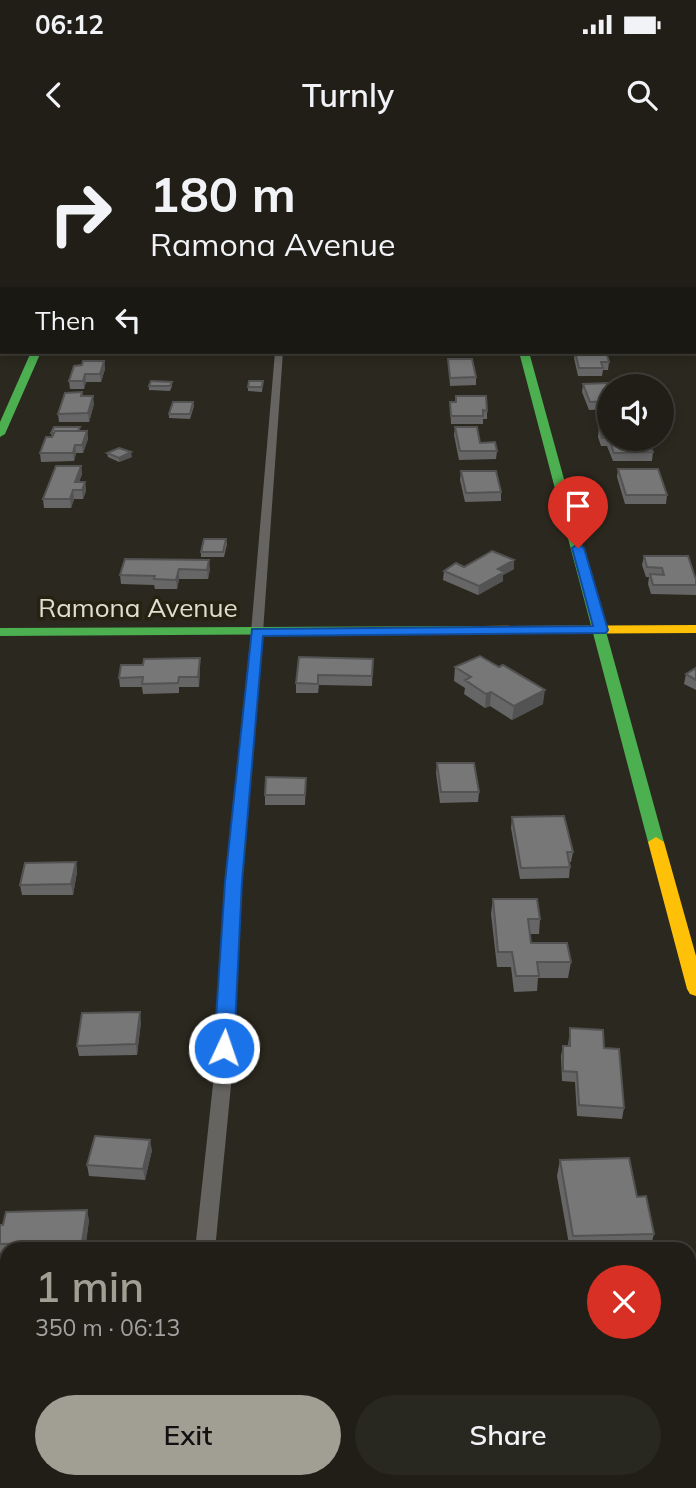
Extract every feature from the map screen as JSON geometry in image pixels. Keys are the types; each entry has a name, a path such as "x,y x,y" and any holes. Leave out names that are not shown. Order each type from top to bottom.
{"street":[{"path":"0,434 35,354"},
{"path":"525,354 696,989"},
{"name":"Ramona Avenue","path":"0,632 696,629"}],"lane":[{"path":"206,1242 223,1075 233,882 257,632 279,354"}],"building":[{"path":"576,354 607,354 609,362 601,362 603,368 579,368"},
{"path":"448,359 472,359 476,377 450,378"},
{"path":"83,361 104,361 100,374 85,374 83,381 69,381 74,366 82,365"},
{"path":"151,381 172,382 170,386 149,386"},
{"path":"249,381 263,381 262,387 248,387"},
{"path":"597,383 597,402 590,402 583,384"},
{"path":"82,392 81,396 93,396 88,413 58,414 65,393"},
{"path":"456,396 486,396 487,411 483,410 483,416 451,416 450,402 456,402"},
{"path":"173,402 193,402 190,414 169,414"},
{"path":"54,427 80,427 78,431 51,433"},
{"path":"455,427 477,427 480,443 495,442 497,451 460,451"},
{"path":"55,431 87,431 82,445 75,445 73,453 40,453 46,437 52,437"},
{"path":"119,448 131,452 119,458 107,453"},
{"path":"613,451 653,452 614,453"},
{"path":"56,466 81,466 75,482 85,482 82,490 73,490 70,499 43,499"},
{"path":"618,469 658,469 667,495 626,495"},
{"path":"461,471 496,471 501,492 466,493"},
{"path":"204,539 226,539 223,552 201,552"},
{"path":"492,551 514,560 498,569 504,572 479,586 444,571 456,563 464,567"},
{"path":"644,556 688,556 696,577 696,585 653,585 650,574 664,575 662,568 647,567"},
{"path":"125,559 209,560 207,570 179,569 176,580 154,579 155,576 120,575"},
{"path":"480,656 499,667 503,665 545,690 514,706 491,692 486,694 465,680 471,677 455,667"},
{"path":"299,657 373,659 372,676 318,675 318,684 296,683"},
{"path":"200,658 198,677 179,677 178,683 142,684 143,677 119,678 121,665 143,665 144,659"},
{"path":"696,668 696,680 686,674"},
{"path":"437,763 474,763 479,792 441,792"},
{"path":"266,777 306,778 305,795 265,795"},
{"path":"564,816 573,852 567,852 570,867 521,868 512,817"},
{"path":"76,862 71,884 20,885 25,863"},
{"path":"493,899 537,899 540,919 528,919 531,943 567,943 571,962 537,962 539,976 516,976 512,952 498,952"},
{"path":"140,1012 136,1044 77,1046 82,1013"},
{"path":"570,1028 603,1030 604,1048 619,1049 624,1108 579,1105 577,1072 563,1071 563,1046 570,1046"},
{"path":"95,1136 150,1140 143,1169 87,1165"},
{"path":"629,1158 637,1197 646,1196 654,1234 573,1236 560,1160"},
{"path":"87,1210 82,1242 0,1242 0,1225 3,1225 6,1212"}],"traffic: fast":[{"path":"0,434 35,354"},
{"path":"525,354 656,842"},
{"path":"0,632 482,630"}],"traffic: slow":[{"path":"482,630 696,629"},
{"path":"656,842 696,989"}],"route":[{"path":"224,1048 233,882 257,632 601,630 578,548"}]}
